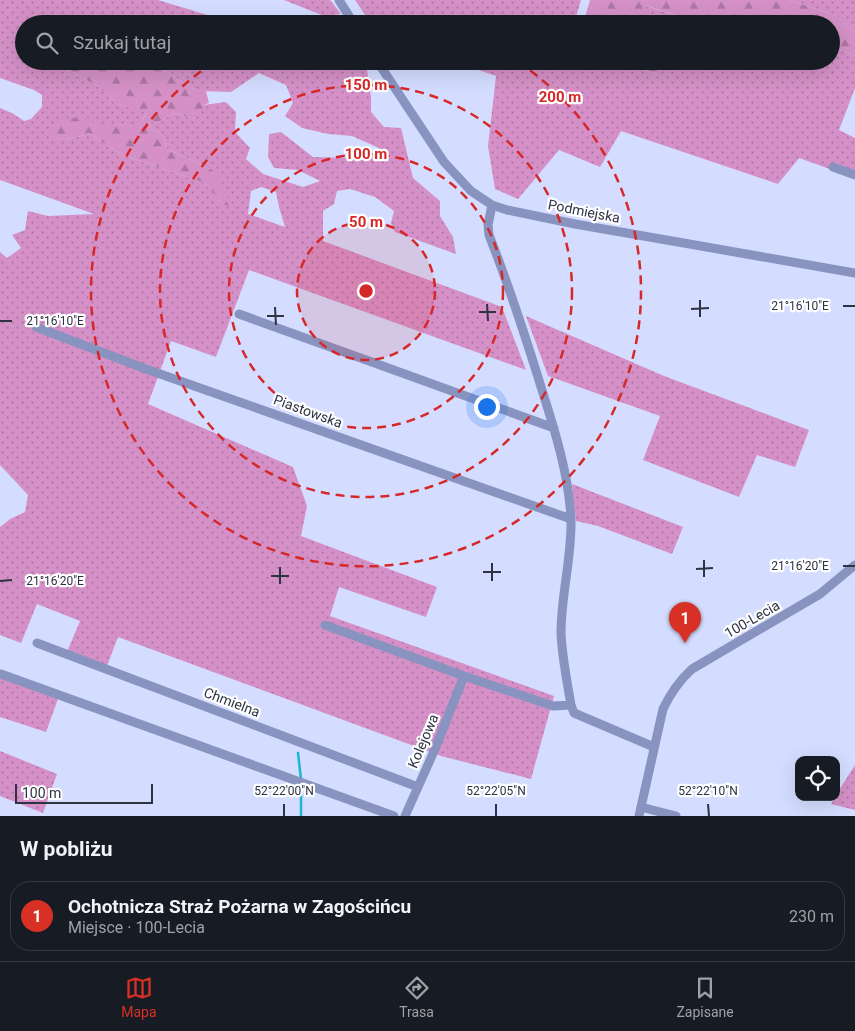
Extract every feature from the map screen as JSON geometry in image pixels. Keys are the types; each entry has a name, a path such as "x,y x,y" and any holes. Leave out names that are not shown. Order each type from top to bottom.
{"street":[{"path":"339,0 348,15"},
{"name":"Podmiejska","path":"383,70 444,162 471,191 492,205 507,210 575,224 855,273"},
{"path":"833,167 855,175"},
{"path":"492,205 488,225 489,235 554,428 566,482 571,519 562,634 571,705 574,713 654,747"},
{"path":"239,314 554,428"},
{"name":"Piastowska","path":"36,328 146,369 571,519"},
{"name":"100-Lecia","path":"640,811 664,708 679,681 692,669 820,594 855,565"},
{"path":"325,625 464,676 553,706 571,705"},
{"name":"Chmielna","path":"37,644 418,787"},
{"path":"1,674 394,816"},
{"name":"Kolejowa","path":"405,816 464,676"},
{"path":"640,811 676,816"}],"green space":[{"path":"0,0 158,0 207,15 15,15 15,70 68,70 96,85 118,104 146,112 140,128 123,124 46,133 56,138 67,139 89,133 120,154 205,183 223,204 213,170 167,149 163,135 151,129 149,121 157,123 174,113 194,119 203,105 226,102 236,112 235,132 250,148 246,159 263,174 303,187 320,181 298,170 274,168 268,157 269,134 281,132 313,157 350,158 380,156 379,148 352,136 328,134 302,128 285,116 293,103 286,85 259,73 231,92 198,91 162,70 367,70 371,112 384,127 401,128 413,178 440,201 440,216 453,237 456,254 395,232 391,223 394,211 375,197 350,189 337,191 334,204 323,211 323,241 502,307 526,370 249,270 216,357 171,341 148,404 293,467 307,506 301,536 437,587 426,617 339,587 330,616 554,696 531,779 441,756 118,637 107,666 67,652 80,621 37,604 21,643 0,635 0,527 10,519 25,512 28,495 0,465 0,252 7,258 21,248 12,235 25,230 28,211 48,216 94,214 0,180 0,108 24,121 31,119 42,107 42,95 34,90 0,78","holes":["261,187 276,192 285,227 248,214 251,191"]},
{"path":"284,0 330,0 341,14 322,15"},
{"path":"355,0 581,0 577,15 365,15"},
{"path":"590,0 789,0 835,15 674,15 647,6 643,15 586,15"},
{"path":"789,0 855,0 855,33 840,20 840,15"},
{"path":"646,6 674,15 643,15"},
{"path":"840,20 855,33 855,56 840,50"},
{"path":"840,50 855,56 855,88 839,130 855,138 855,178 799,158 778,184 621,131 600,167 559,150 518,199 495,189 488,146 496,76 478,70 646,70 658,75 652,70 840,70"},
{"path":"68,70 162,70 198,91 206,91 209,103 203,105 201,113 194,119 174,113 157,123 149,122 151,129 163,135 167,149 213,170 223,184 231,207 223,204 205,183 120,154 89,133 78,137 61,139 45,133 56,121 85,116 98,126 123,124 140,127 146,113 118,104 96,85"},
{"path":"646,70 660,70 658,75"},
{"path":"526,316 664,376 809,430 795,467 757,455 739,497 643,460 660,416 548,376"},
{"path":"572,484 683,527 672,554 598,526 576,521"},
{"path":"0,674 59,696 46,732 0,717"},
{"path":"0,751 57,774 43,813 0,796"},
{"path":"855,765 855,810 831,804 833,801 840,801 840,789"}],"waterway":[{"path":"298,753 301,779"},
{"path":"301,785 301,816"}],"place":[{"name":"Ochotnicza Straż Pożarna w Zagościńcu","path":"685,643"}]}
